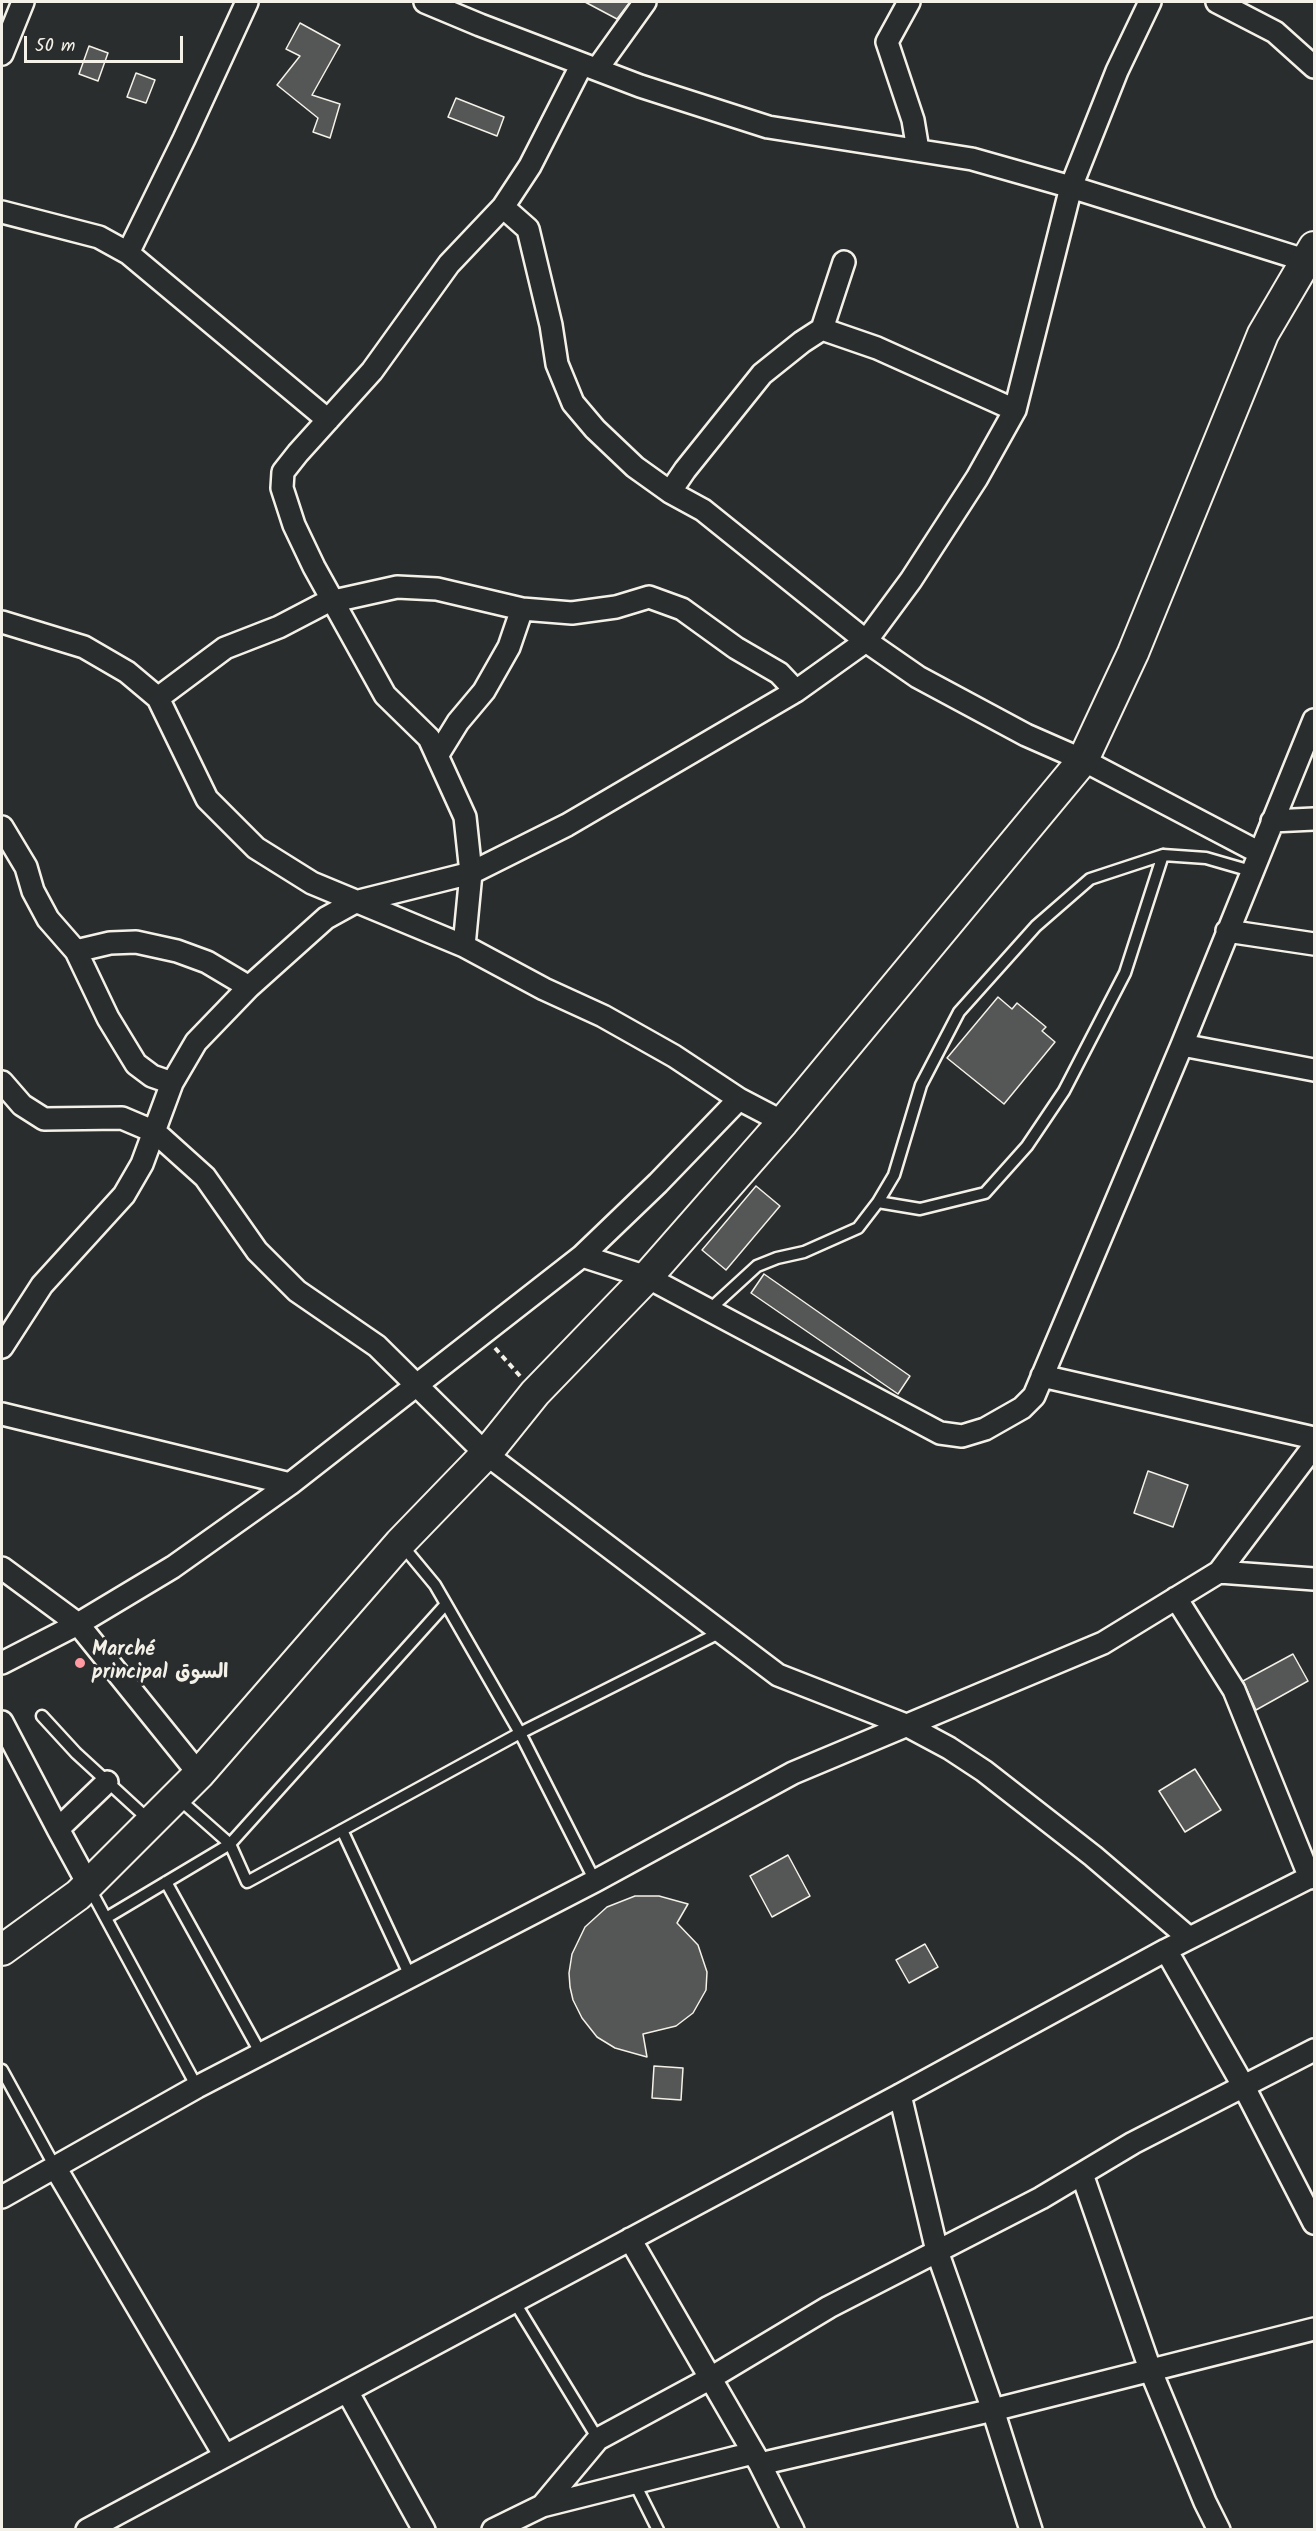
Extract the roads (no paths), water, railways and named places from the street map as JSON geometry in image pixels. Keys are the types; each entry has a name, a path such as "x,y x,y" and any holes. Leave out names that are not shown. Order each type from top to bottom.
{"street":[{"path":"2,54 23,2"},
{"path":"128,253 247,2"},
{"path":"2,1950 78,1895 199,1774 400,1543 486,1454 536,1393 646,1277 783,1122 1083,760 1133,653 1263,334 1312,257 972,159 768,127 640,86 590,67 453,7 425,2"},
{"path":"464,946 471,873 465,817 429,738 385,695 314,567 294,525 282,488 283,472 372,370 449,264 503,207 590,67 645,2"},
{"path":"909,2 887,42 913,120 918,150"},
{"path":"2,1347 42,1285 124,1196 142,1164 172,1083 196,1042 249,987 326,918 355,902 471,873 567,825 796,691 866,641 910,580 977,478 1015,410 1071,187 1117,71 1150,2"},
{"path":"1217,2 1275,32 1314,67"},
{"path":"503,207 528,229 551,325 557,364 573,403 595,429 635,467 670,492 703,510 866,641 918,677 1026,735 1083,760 1256,862"},
{"path":"2,212 99,237 128,253 328,420"},
{"path":"670,492 762,374 822,329 844,262"},
{"path":"822,329 877,348 1015,410"},
{"path":"159,698 225,648 279,627 334,600 397,587 437,589 522,609 572,613 616,606 649,597 682,609 736,648 779,673 796,691"},
{"path":"437,756 458,722 484,691 509,647 522,609"},
{"path":"2,622 84,647 127,672 159,698 207,799 256,848 312,883 464,946 544,989 603,1016 674,1056 740,1099 783,1122"},
{"path":"582,1256 646,1277 940,1433 962,1436 985,1429 1022,1408 1034,1396 1182,1045 1314,720"},
{"path":"1272,821 1314,819"},
{"path":"2,827 26,867 33,891 48,920 76,951 108,1018 136,1064 152,1076 172,1083"},
{"path":"1227,931 1314,944"},
{"path":"76,951 110,943 136,942 177,951 207,962 249,987"},
{"path":"1182,1045 1314,1070"},
{"path":"2,1082 22,1105 45,1119 122,1118 155,1132 205,1177 257,1251 297,1291 377,1346 486,1454 778,1675 906,1725 949,1748 984,1771 1093,1856 1189,1938"},
{"path":"2,1663 78,1623 172,1567 290,1484 582,1256 740,1099"},
{"path":"1042,1376 1314,1438"},
{"path":"2,1414 290,1484"},
{"path":"2,2197 197,2087 595,1881 793,1773 1103,1643 1219,1572 1314,1446"},
{"path":"2,1568 78,1623 199,1774"},
{"path":"1219,1572 1314,1579"},
{"path":"87,2529 900,2095 1166,1950 1312,1877 1234,1690 1176,1598"},
{"path":"2,1722 88,1884"},
{"path":"58,1829 107,1782"},
{"path":"1166,1950 1244,2087 1314,2223"},
{"path":"542,2506 598,2439 709,2379 830,2307 1041,2198 1133,2143 1314,2050"},
{"path":"900,2095 937,2251 993,2410 1031,2529"},
{"path":"55,2167 225,2456"},
{"path":"1082,2174 1150,2369 1205,2502 1219,2529"},
{"path":"630,2239 756,2459 793,2529"},
{"path":"493,2529 542,2506 635,2484 993,2410 1314,2329"},
{"path":"348,2391 424,2529"}],"lane":[{"path":"709,1310 757,1266 777,1258 804,1252 858,1228 878,1202 894,1175 921,1085 959,1012 1036,926 1090,879 1163,855 1256,862"},
{"path":"878,1202 920,1209 985,1193 1028,1146 1064,1091 1125,973 1163,855"},
{"path":"400,1543 435,1585 446,1604 520,1733 595,1881"},
{"path":"106,1918 230,1844 446,1604"},
{"path":"176,1797 230,1844 247,1882 520,1733 721,1632"},
{"path":"42,1716 64,1741 151,1822"},
{"path":"342,1830 410,1977"},
{"path":"166,1882 261,2054"},
{"path":"88,1884 197,2087"},
{"path":"2,2070 55,2167"},
{"path":"514,2301 598,2439"},
{"path":"635,2484 658,2529"}],"place":[{"name":"Marché principal السوق","path":"80,1663"}]}
